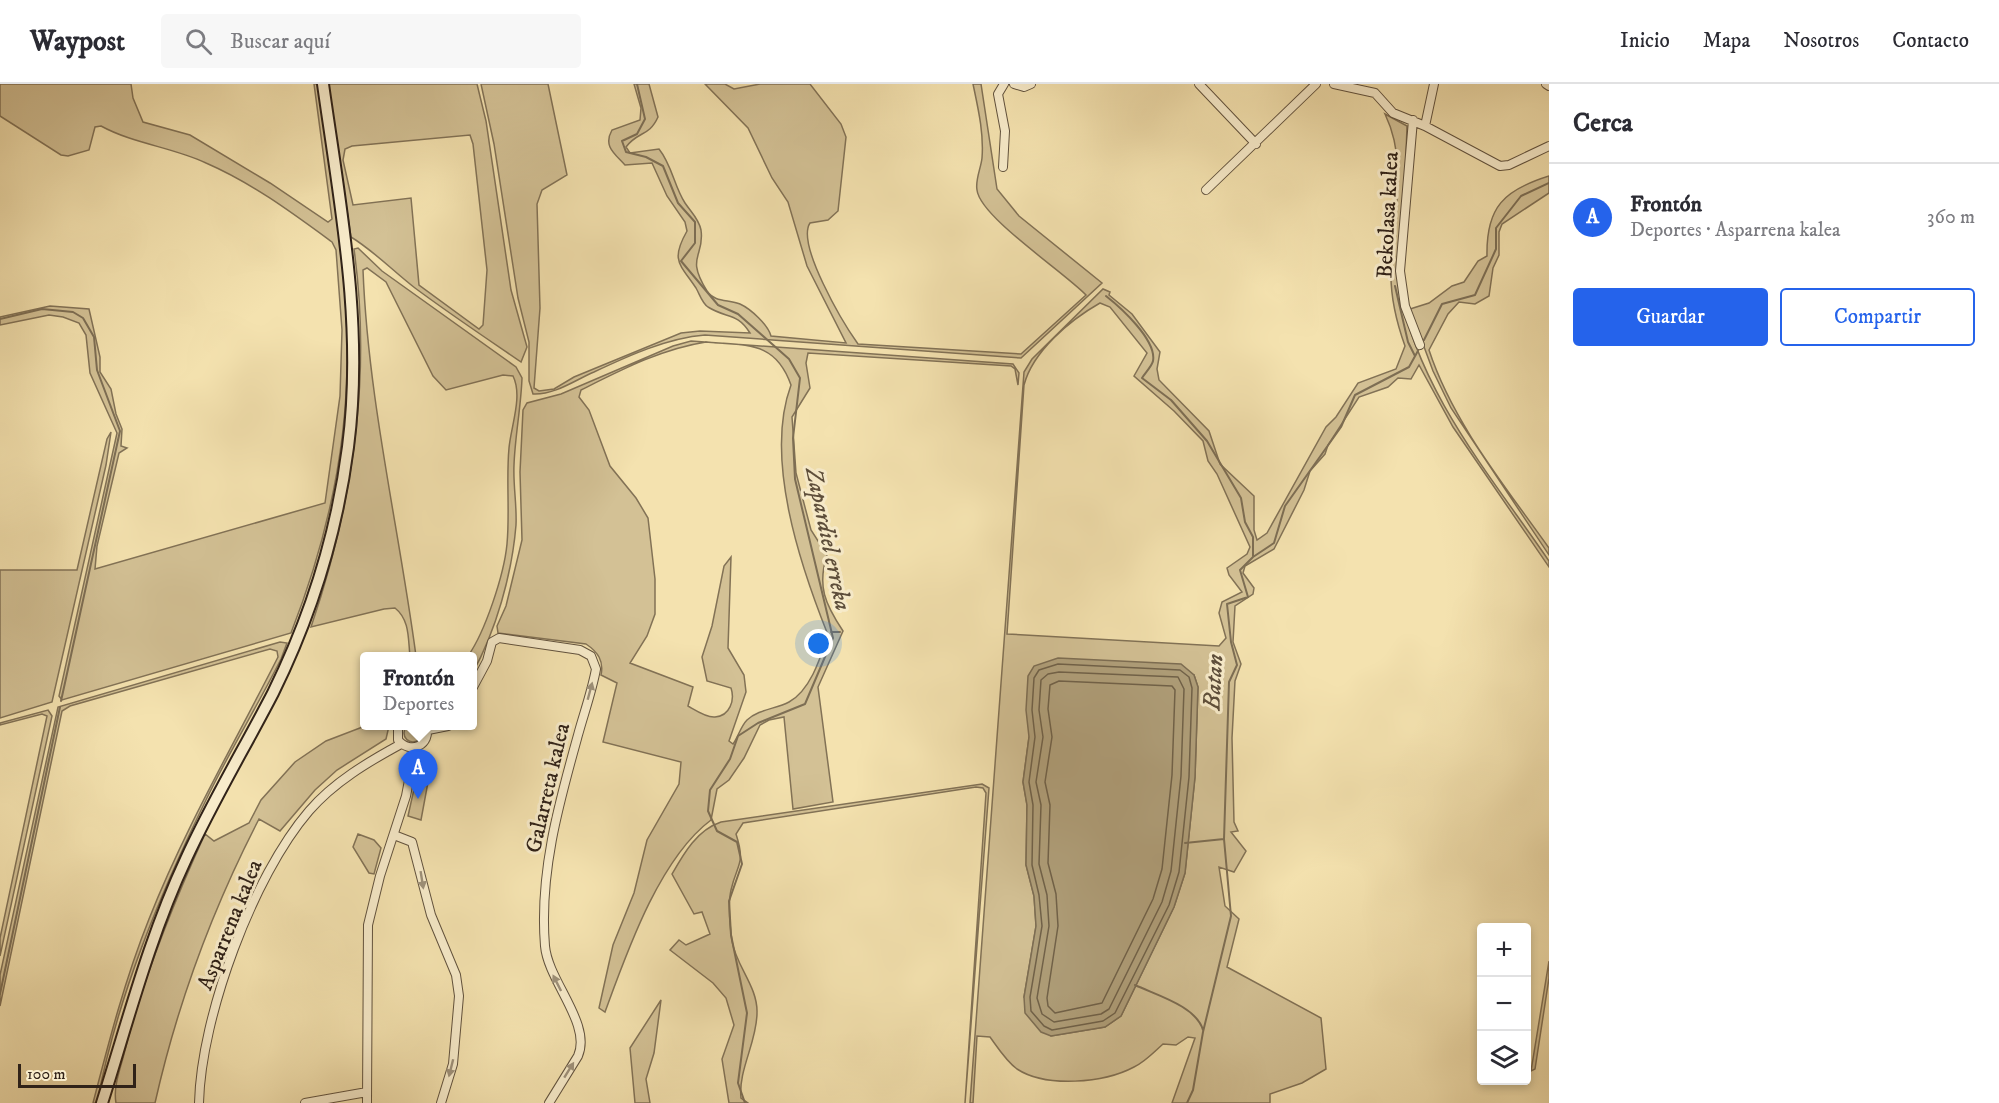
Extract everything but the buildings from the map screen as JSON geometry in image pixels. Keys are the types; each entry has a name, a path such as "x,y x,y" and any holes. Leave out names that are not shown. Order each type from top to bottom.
{"main road":[{"path":"102,1103 135,993 159,924 215,798 272,694 299,634 322,569 338,507 352,409 353,307 323,84"},
{"path":"108,1085 110,1103"}],"street":[{"path":"1003,167 1005,131 998,94 1004,84"},
{"path":"1014,84 1024,87 1031,84"},
{"path":"1199,84 1256,144"},
{"path":"1206,190 1316,84"},
{"path":"1334,84 1375,93 1393,113 1413,120 1500,166 1509,165 1549,146"},
{"name":"Bekolasa kalea","path":"1425,126 1434,84"},
{"name":"Bekolasa kalea","path":"1413,120 1400,272 1405,306 1420,345"},
{"name":"Galarreta kalea","path":"477,678 494,640 580,650 591,656 596,669 548,851 545,947 552,974 582,1036 582,1047 578,1056 549,1103"},
{"path":"397,730 396,735 401,744 412,748 424,742 427,730"},
{"name":"Asparrena kalea","path":"199,1103 201,1066 211,1023 239,940 273,864 299,824 323,797 348,776 401,744"},
{"path":"367,1103 368,925 380,876 406,796 412,748"},
{"path":"394,835 412,842 431,915 456,975 459,996 453,1064 441,1103"},
{"path":"305,1103 367,1092"}],"shaded area":[{"path":"0,84 131,84 133,98 143,122 190,135 270,183 328,222 332,219 314,84 318,84 342,256 347,325 346,394 332,499 314,567 291,633 62,700 59,696 117,433 90,373 86,335 79,323 49,315 0,325 0,317 50,306 89,309 100,357 100,372 111,389 116,414 122,429 121,446 127,448 119,453 97,546 95,569 325,503 340,396 342,330 336,250 332,242 271,199 223,171 180,153 127,137 101,126 95,127 89,150 68,156 61,155 0,116"},
{"path":"328,84 477,84 486,121 511,290 527,347 521,362 415,288 351,237","holes":["470,135 473,144 487,270 483,325 479,329 419,285 411,198 353,205 343,160 345,149 352,146"]},
{"path":"481,84 548,84 567,175 542,190 537,204 540,308 534,388 539,391 554,389 574,377 681,333 700,331 750,333 741,322 706,305 679,262 679,249 687,231 685,222 667,196 652,163 625,165 609,145 612,130 640,120 641,108 634,84 649,84 658,117 651,128 626,147 630,153 659,149 681,196 700,226 702,239 696,263 707,291 714,297 736,302 749,310 763,322 771,336 846,343 807,266 788,202 772,178 748,128 705,84 725,84 734,89 760,84 810,84 841,124 846,137 838,211 828,220 810,223 807,233 809,248 823,284 858,344 1021,354 1086,295 1007,229 992,215 982,201 977,190 977,178 982,158 982,139 973,84 981,84 997,189 1019,216 1102,283 1021,358 705,335 676,340 648,349 557,390 533,394 529,381 529,342 518,298 494,144"},
{"path":"1385,114 1407,126 1398,269 1399,286 1408,324 1422,361 1459,431 1549,561 1549,567 1453,427 1419,365 1411,379 1398,378 1388,387 1359,397 1328,445 1325,454 1310,471 1304,490 1274,549 1245,566 1243,573 1254,588 1253,594 1235,606 1233,642 1241,664 1235,681 1232,738 1234,822 1238,831 1231,832 1246,851 1234,872 1219,867 1225,906 1239,919 1227,967 1321,1018 1326,1069 1302,1083 1270,1094 1270,1103 1172,1103 1195,1038 1188,1037 1176,1045 1163,1044 1142,1063 1107,1077 1059,1081 1029,1075 1017,1069 990,1037 977,1036 973,1103 970,1103 1024,372 1032,359 1103,289 1110,292 1109,295 1132,314 1160,352 1157,369 1159,380 1209,431 1220,464 1254,496 1254,530 1257,540 1267,533 1326,427 1336,417 1358,383 1396,369 1405,346 1396,318 1392,289 1391,269 1398,171 1392,133","holes":["1100,303 1110,307 1147,353 1134,376 1174,411 1203,441 1208,461 1217,474 1250,547 1247,554 1227,568 1229,575 1242,592 1222,602 1219,613 1226,638 1219,646 1007,634 1024,385 1035,360 1054,338 1065,327","1194,675 1198,687 1195,777 1185,873 1174,907 1121,1016 1105,1027 1051,1036 1024,997 1036,926 1034,896 1026,865 1027,805 1023,782 1029,737"]},
{"path":"1549,176 1549,193 1502,224 1499,232 1499,255 1493,268 1489,296 1475,304 1459,302 1448,314 1429,350 1439,377 1466,428 1549,548 1549,555 1451,408 1433,371 1410,309 1429,303 1452,286 1464,282 1478,261 1487,256 1490,225 1501,203 1520,188"},
{"path":"358,248 382,271 516,367 522,378 514,465 516,525 514,544 502,602 477,665 477,652 470,652 481,633 498,587 507,544 508,460 517,402 516,384 513,376 503,375 446,390 433,376 386,282 367,268 363,270 366,319 377,416 415,652 410,652 406,624 395,608 311,627 338,534 355,441 361,346 354,249"},
{"path":"691,341 706,342 689,345 642,361 581,390 579,397 589,410 610,466 636,498 648,518 655,579 655,614 647,636 630,663 693,687 688,706 712,717 720,716 728,711 732,702 731,688 707,681 702,657 712,626 724,566 731,557 728,648 744,675 746,692 729,741 733,744 747,720 797,697 814,672 828,635 797,544 783,478 781,445 784,414 791,385 777,360 758,348 747,345 1013,364 1019,373 1018,385 1015,369 1011,366 808,353 806,363 810,388 792,417 796,473 811,530 827,555 823,586 827,603 843,631 818,687 833,802 793,809 784,717 769,720 760,725 744,758 729,780 717,789 711,820 692,837 660,882 634,935 605,1012 599,1008 613,945 634,893 647,840 679,784 681,762 603,742 617,683 601,675 601,661 586,644 498,633 497,626 506,606 522,540 520,472 523,410 527,403 561,394 673,346"},
{"path":"111,432 106,465 52,702 0,718 0,570 77,570 107,439"},
{"path":"280,642 287,643 281,659 215,782 156,910 116,1025 97,1103 93,1103 125,987 149,919 194,819 278,657 277,651 270,649 70,706 62,711 0,1006 0,975 58,707"},
{"path":"48,710 52,716 0,956 0,938 47,716 42,714 0,725 0,723"},
{"path":"360,728 360,730 388,730 386,739 337,770 315,790 280,831 259,819 226,887 198,958 174,1030 155,1103 116,1103 117,1079 140,997 170,914 205,834 214,841 249,823 261,800 295,762 326,741"},
{"path":"405,730 421,730 419,739 413,742 407,739 404,733"},
{"path":"416,780 428,782 421,820 408,816"},
{"path":"982,784 989,788 965,1103 986,793 983,788 976,787 743,823 736,834 740,864 731,890 730,922 734,950 751,985 757,1013 741,1087 741,1098 748,1103 729,1103 722,1059 734,1025 726,998 713,983 670,950 679,940 686,945 710,934 702,912 694,914 672,874 692,843 698,836 721,822"},
{"path":"358,834 374,840 381,848 374,874 369,873 353,847"},
{"path":"1549,961 1549,978 1535,1069 1531,1071"},
{"path":"661,1000 654,1053 646,1079 650,1103 635,1103 630,1048"}],"water":[{"path":"1058,658 1181,664 1194,675 1198,687 1195,777 1185,873 1174,907 1121,1016 1105,1027 1051,1036 1041,1032 1025,1013 1024,997 1036,926 1034,896 1026,865 1027,805 1023,782 1029,737 1026,710 1028,676 1034,666"}],"waterway":[{"name":"Zapardiel erreka","path":"637,84 645,119 637,134 622,141 626,152 646,157 663,166 678,203 695,222 695,243 681,261 718,305 738,314 789,359 800,378 793,438 795,479 833,638 805,704 758,723 738,736 730,759 710,790 708,811 717,831 737,842 742,864 729,901 731,935 747,1013 738,1083 745,1103"},
{"name":"Batan","path":"1424,340 1442,304 1475,295 1496,249 1496,228 1521,196 1549,183"},
{"path":"1395,286 1408,342 1415,356"},
{"path":"1106,296 1144,334 1153,353 1153,361 1142,378 1171,400 1207,441 1241,498 1245,522 1253,537 1253,556"},
{"path":"0,319 42,309 73,312 83,318 94,337 97,370 120,431 61,701"},
{"name":"Batan","path":"1187,1103 1193,1090 1203,1032 1231,916 1224,839 1229,682 1237,665 1231,642 1227,604 1248,597 1240,570 1253,557 1274,543 1285,506 1341,427 1355,395 1409,367 1419,349"},
{"name":"Zapardiel erreka","path":"831,632 840,632"},
{"path":"0,994 60,707"},
{"path":"1185,843 1224,839"},
{"path":"1135,985 1184,1008 1199,1022 1203,1030"}],"place":[{"name":"Frontón","path":"418,799"}]}
